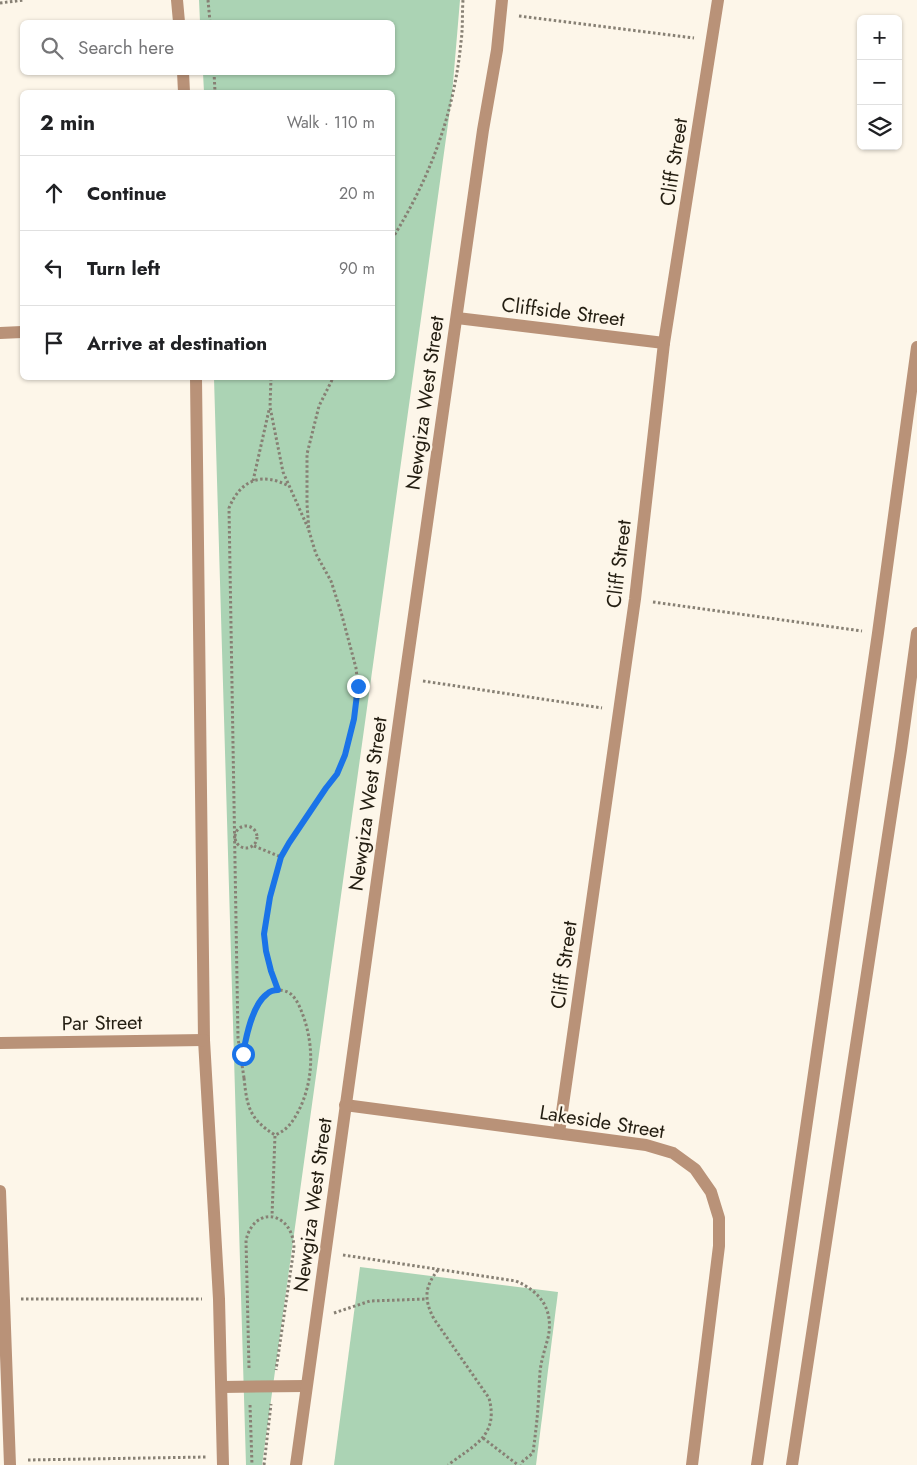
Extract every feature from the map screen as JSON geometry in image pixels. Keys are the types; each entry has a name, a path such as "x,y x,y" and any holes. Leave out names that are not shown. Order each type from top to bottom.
{"street":[{"path":"176,0 179,20"},
{"name":"Newgiza West Street","path":"296,1465 405,678 484,130 498,50 502,0"},
{"name":"Cliff Street","path":"559,1133 635,599 664,343 718,0"},
{"path":"183,75 184,90"},
{"name":"Cliffside Street","path":"457,318 664,343"},
{"path":"0,333 20,332"},
{"path":"757,1465 878,633 917,347"},
{"path":"196,380 204,1040 219,1299 223,1461"},
{"path":"792,1465 897,779 917,633"},
{"name":"Par Street","path":"0,1043 204,1040"},
{"name":"Lakeside Street","path":"345,1105 646,1145 673,1154 695,1170 711,1192 719,1218 719,1246 692,1465"},
{"path":"0,1191 10,1462"},
{"path":"222,1387 306,1386"}],"path":[{"path":"0,3 24,0"},
{"path":"208,0 210,20"},
{"path":"395,235 429,171 444,130 455,88 461,41 463,0"},
{"path":"501,13 712,41"},
{"path":"214,75 215,90"},
{"path":"253,480 270,407 271,380"},
{"path":"309,531 306,504 307,454 319,406 332,380"},
{"path":"270,407 283,472 309,531 316,554 331,581 356,668 358,686 354,719 345,755 337,774 281,857 270,897 264,934 267,958 278,990"},
{"path":"274,1135 263,1128 250,1111 238,1038 229,508 234,496 242,487 253,480 265,478 278,480 289,486"},
{"path":"635,599 878,633"},
{"path":"405,678 619,710"},
{"path":"254,846 257,835 254,830 249,827 238,829 235,834 235,840 238,845 243,848 254,846 281,857"},
{"path":"244,1078 243,1054 250,1022 265,994 278,990 285,991 292,995 298,1004 308,1032 311,1058 308,1085 293,1121 285,1130 274,1135"},
{"path":"272,1216 274,1135"},
{"path":"252,1465 246,1240 248,1231 253,1224 264,1217 272,1216 283,1220 289,1226 294,1239 294,1248 264,1465"},
{"path":"325,1253 516,1280 529,1286 540,1296 547,1308 550,1322 540,1370 533,1452 520,1465 484,1438"},
{"path":"439,1269 432,1278 428,1288 429,1310 489,1398 492,1418 484,1438 448,1465"},
{"path":"3,1298 219,1299"},
{"path":"316,1319 370,1301 427,1299"},
{"path":"10,1462 223,1461"}],"green space":[{"path":"199,0 460,0 452,95 262,1465 246,1465 214,380 395,380 395,90 204,90 203,75 395,75 395,20 200,20"},
{"path":"360,1267 558,1292 536,1465 334,1465"}],"route":[{"path":"243,1054 250,1022 257,1008 265,994 278,990 271,971 264,934 266,914 281,857 337,774 345,755 354,719 358,686"}]}
